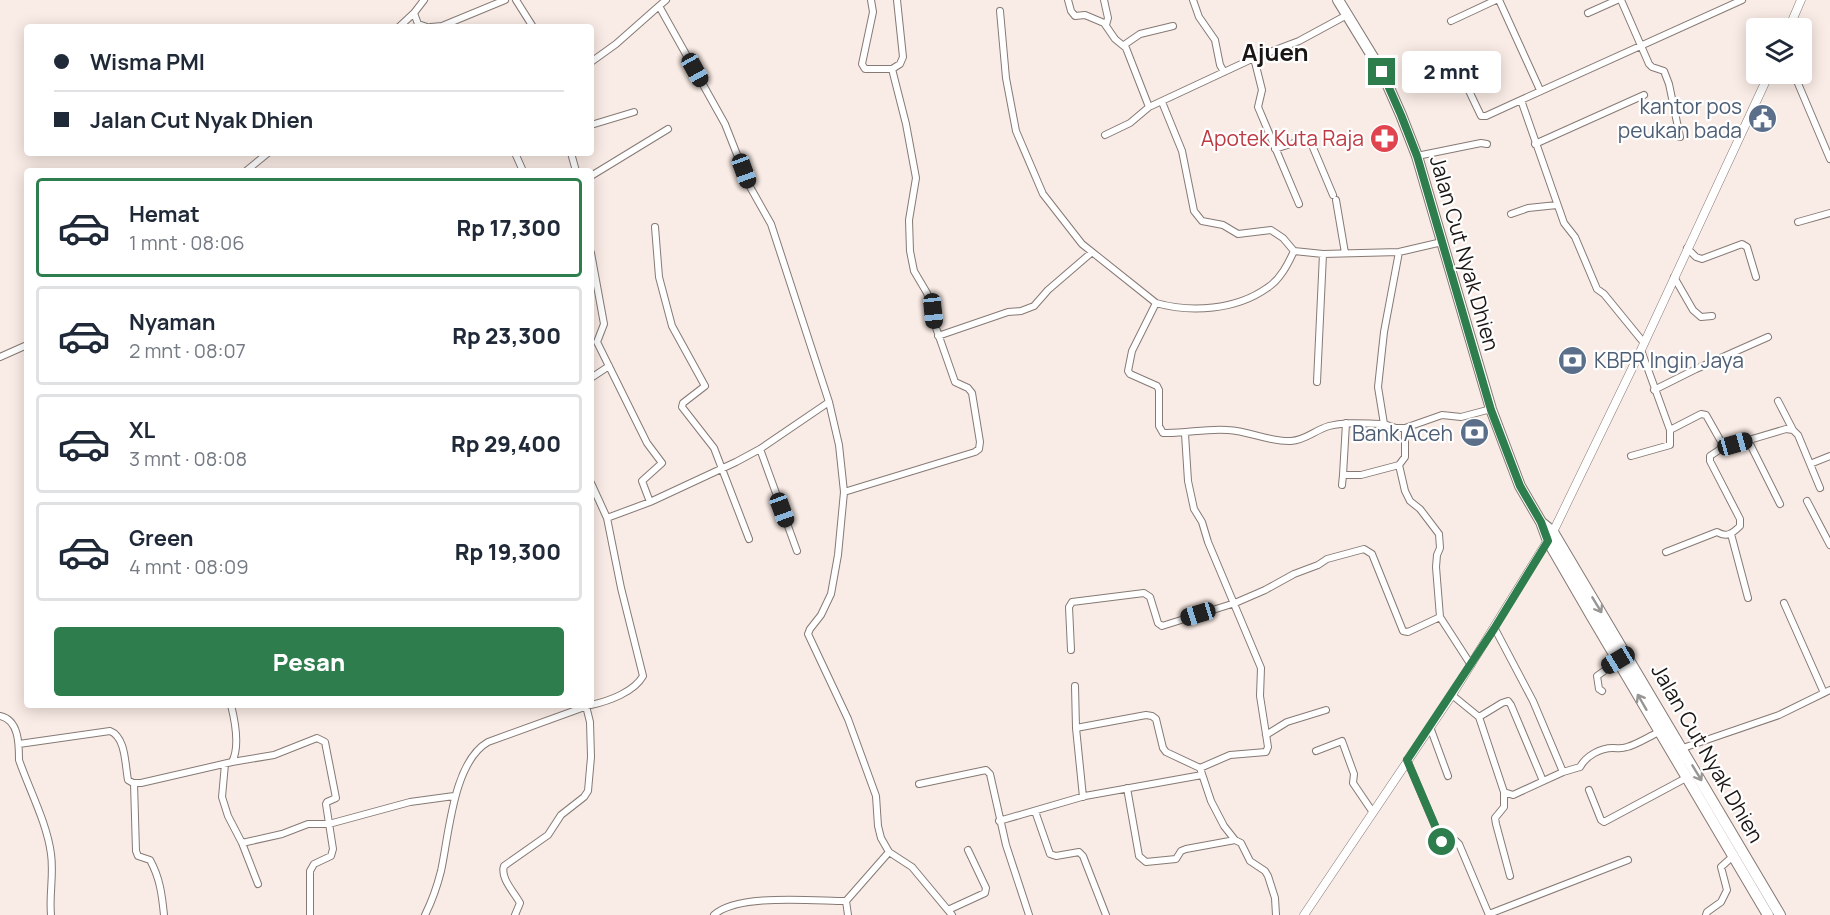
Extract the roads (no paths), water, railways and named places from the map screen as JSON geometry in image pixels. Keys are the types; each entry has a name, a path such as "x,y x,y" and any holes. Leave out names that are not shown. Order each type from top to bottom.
{"highway":[{"name":"Jalan Cut Nyak Dhien","path":"1338,0 1382,72 1417,156 1491,410 1520,486 1677,751 1780,915"},
{"name":"Jalan Cut Nyak Dhien","path":"1551,536 1659,732 1677,751 1686,778 1768,915"}],"street":[{"path":"402,24 424,0"},
{"path":"447,24 505,0"},
{"path":"516,0 531,24"},
{"path":"594,60 616,44 666,0"},
{"path":"871,0 873,12 862,64 865,69 892,69 900,64 903,57 897,0"},
{"path":"1068,0 1075,16 1089,16 1106,25 1115,39 1124,45 1130,55 1149,107"},
{"path":"1104,0 1108,18 1106,25"},
{"path":"1193,0 1215,40 1220,65 1224,72"},
{"path":"1451,21 1497,0 1540,90"},
{"path":"1588,13 1619,0 1651,66 1664,71 1680,137"},
{"path":"1484,59 1465,67 1461,74 1481,116 1486,116 1742,0"},
{"path":"1793,18 1801,0"},
{"path":"659,6 725,124 749,185 771,224 829,402 838,445 844,492 838,555 831,594 822,615 808,634 848,719 877,799 880,836 889,852 912,867 950,912 985,893 986,888 968,850"},
{"path":"1000,11 1006,78 1016,131 1043,194 1061,220 1091,253 1156,303 1172,308 1192,310 1247,298 1267,289 1276,280 1294,251"},
{"path":"414,13 418,24"},
{"path":"1105,135 1130,123 1149,107 1254,58 1299,41 1347,15"},
{"path":"1124,45 1140,34 1173,26"},
{"path":"1254,58 1262,90 1258,107 1299,204"},
{"path":"844,492 975,452 979,449 980,442 972,393 968,388 954,382 927,293 914,272 910,251 909,220 915,178 906,124 892,69"},
{"path":"1305,915 1372,811 1472,665 1551,536 1643,347 1764,84"},
{"path":"1798,84 1830,159"},
{"path":"1535,144 1644,95"},
{"path":"1521,100 1564,223 1575,237 1597,289 1604,294 1643,347 1654,390 1670,430 1670,445 1631,456"},
{"path":"1162,102 1182,151 1194,212 1202,221 1223,225 1238,234 1271,230 1283,238 1294,251 1323,254 1400,252 1442,242"},
{"path":"594,124 634,112"},
{"path":"594,174 668,129"},
{"path":"1275,149 1309,138 1335,198 1345,253"},
{"path":"1417,156 1481,143 1487,144"},
{"path":"250,168 264,156"},
{"path":"1511,214 1528,208 1557,205"},
{"path":"1798,222 1830,213"},
{"path":"655,226 659,277 664,302 672,326 705,386 682,403 682,407 714,448 749,539"},
{"path":"1688,248 1696,257 1702,259 1742,244 1747,247 1756,277"},
{"path":"1384,424 1378,387 1384,332 1400,252"},
{"path":"939,336 1008,312 1021,311 1034,306 1047,290 1091,253"},
{"path":"1317,382 1323,254"},
{"path":"594,269 604,324 597,342 647,443 662,463 642,481 650,502"},
{"path":"1674,276 1693,310 1701,317 1712,316"},
{"path":"1156,303 1132,351 1128,371 1157,386 1159,426 1163,433 1185,434 1201,430 1230,430 1275,441 1293,441 1304,439 1327,426 1346,423 1384,424 1405,428 1442,415 1461,417 1491,410"},
{"path":"1654,390 1768,337"},
{"path":"0,357 24,346"},
{"path":"594,376 609,366"},
{"path":"1779,401 1793,430 1798,435 1820,488"},
{"path":"607,518 650,502 760,449 829,402"},
{"path":"1670,430 1701,414 1706,415 1723,445 1722,448"},
{"path":"1342,485 1346,423"},
{"path":"1343,475 1361,475 1399,465 1405,457 1405,428"},
{"path":"1666,552 1717,532 1723,535 1731,534 1740,526 1740,519 1710,461 1710,456 1722,448 1786,429 1793,430"},
{"path":"999,821 1083,797 1201,771 1230,755 1266,752 1268,747 1260,696 1261,668 1238,617 1235,603 1208,542 1202,522 1194,509 1188,481 1185,434"},
{"path":"1748,440 1780,504"},
{"path":"760,449 797,550"},
{"path":"1810,464 1830,456"},
{"path":"1399,465 1405,491 1410,501 1420,509 1439,534 1440,548 1436,567 1440,617 1472,665"},
{"path":"594,490 607,518 621,588 643,676 639,683 629,690 594,704"},
{"path":"1807,501 1830,545"},
{"path":"1731,534 1748,598"},
{"path":"1071,650 1070,607 1072,602 1144,592 1150,597 1158,623 1162,626 1235,603 1294,574 1318,566 1327,559 1364,549 1372,554 1403,631 1408,632 1440,617"},
{"path":"1677,751 1779,715 1827,691 1784,603"},
{"path":"1494,629 1533,701 1563,772"},
{"path":"1602,691 1599,689 1597,676 1618,660"},
{"path":"1075,686 1076,728 1083,797"},
{"path":"1452,695 1479,717 1504,792 1504,807 1495,818 1510,876"},
{"path":"1479,717 1502,702 1508,701 1512,705 1543,781"},
{"path":"232,708 236,750 232,762"},
{"path":"425,915 434,899 454,796 471,759 482,745 530,725 582,708"},
{"path":"515,915 520,903 503,876 502,870 504,866 548,835 561,815 584,797 588,791 591,757 591,708"},
{"path":"1266,735 1287,722 1326,710"},
{"path":"1076,728 1146,715 1156,719 1163,748 1166,752 1201,771 1211,801 1224,826 1235,840 1241,843 1250,861 1265,871 1275,898 1276,915"},
{"path":"0,716 12,722 19,744 19,760 51,852 53,874 50,898 51,915"},
{"path":"1430,727 1448,776"},
{"path":"19,744 110,731 116,733 120,741 128,780 134,783 274,755 317,738 322,739 325,742 336,798 326,804 333,849 331,856 314,864 310,871 310,915"},
{"path":"1504,792 1513,795 1563,772 1580,767 1590,755 1612,748 1621,749 1632,746 1659,732"},
{"path":"1316,751 1342,741 1354,774 1353,783 1372,811"},
{"path":"1407,760 1442,842 1446,844 1455,841 1459,844 1489,915 1628,860"},
{"path":"225,764 222,797 258,884"},
{"path":"919,784 987,770 990,774 999,821 1029,915"},
{"path":"1589,790 1601,820 1605,822 1686,778"},
{"path":"134,783 136,851 138,856 150,861 156,872 162,891 164,915"},
{"path":"1127,788 1139,856 1146,862 1176,859 1181,851 1186,849 1235,840"},
{"path":"242,843 282,834 308,824 329,824 410,802 454,796"},
{"path":"1035,811 1050,854 1056,856 1079,852 1083,856 1106,915"},
{"path":"848,915 846,901 889,852"},
{"path":"1706,915 1725,896 1727,890 1721,867 1732,857"},
{"path":"714,915 732,906 762,900 846,901"}],"place":[{"name":"kantor pos peukan bada","path":"1763,118"},
{"name":"Apotek Kuta Raja","path":"1385,138"},
{"name":"KBPR Ingin Jaya","path":"1573,360"},
{"name":"Bank Aceh","path":"1474,433"}],"district":[{"name":"Ajuen","path":"1275,51"}]}
